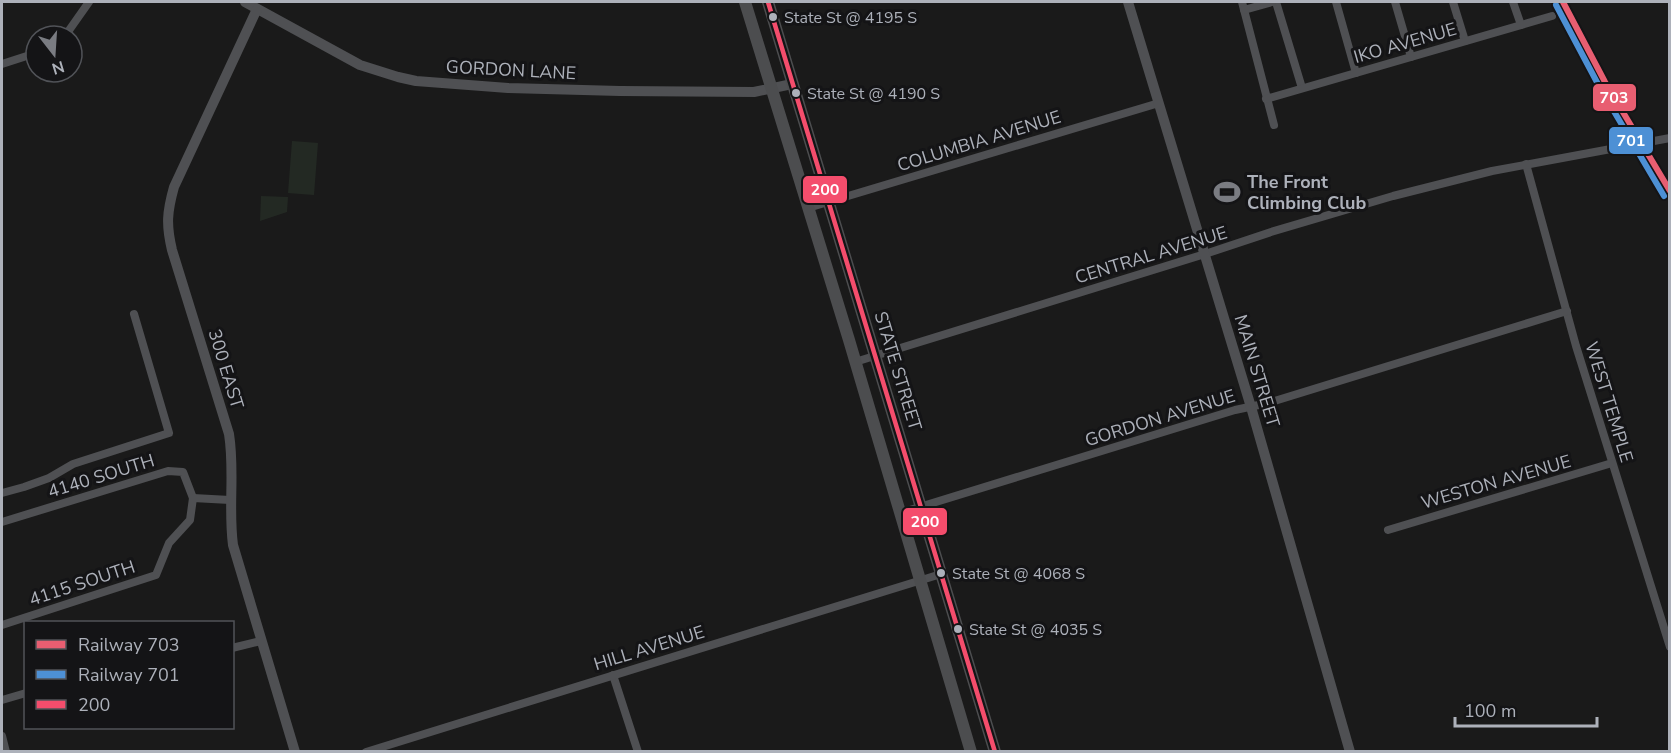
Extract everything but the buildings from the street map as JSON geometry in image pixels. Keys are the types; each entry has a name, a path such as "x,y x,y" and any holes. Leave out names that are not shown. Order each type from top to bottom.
{"main road":[{"path":"745,2 971,752"},
{"name":"STATE STREET","path":"768,2 995,752"}],"street":[{"path":"73,24 89,2"},
{"name":"GORDON LANE","path":"245,2 360,64 416,81 579,91 754,92 792,84"},
{"name":"MAIN STREET","path":"1128,2 1251,407 1350,752"},
{"path":"1274,125 1243,6 1274,2 1302,88"},
{"path":"1336,2 1356,73"},
{"path":"1395,2 1411,57"},
{"path":"1453,2 1465,41"},
{"path":"1513,2 1521,26"},
{"name":"300 EAST","path":"257,9 174,187 168,208 167,223 172,250 229,434 232,461 230,500 233,545 295,752"},
{"name":"IKO AVENUE","path":"1266,99 1552,16"},
{"path":"2,64 24,57"},
{"name":"COLUMBIA AVENUE","path":"808,208 1159,103"},
{"name":"CENTRAL AVENUE","path":"855,362 1403,193 1526,164 1670,138"},
{"name":"WEST TEMPLE","path":"1526,164 1612,463 1670,647"},
{"name":"GORDON AVENUE","path":"900,513 1567,311"},
{"path":"2,494 49,478 73,464 169,433 134,314"},
{"name":"WESTON AVENUE","path":"1388,530 1612,463"},
{"name":"4140 SOUTH","path":"2,522 168,471 183,472 193,498"},
{"path":"193,498 230,500"},
{"name":"4115 SOUTH","path":"2,625 156,575 169,543 190,520 193,498"},
{"name":"HILL AVENUE","path":"366,752 941,574"},
{"path":"234,647 261,640"},
{"path":"614,675 638,752"},
{"path":"2,700 24,694"},
{"path":"2,736 6,752"}],"shaded area":[{"path":"292,141 318,143 314,195 288,193"},
{"path":"261,196 288,197 287,212 260,221"}],"rail line":[{"name":"703","path":"1563,2 1605,82 1670,191"},
{"name":"701","path":"1556,5 1599,86 1664,196"}],"transit line":[{"name":"200","path":"768,2 995,752"}],"place":[{"name":"State St @ 4195 S","path":"773,17"},
{"name":"State St @ 4190 S","path":"796,93"},
{"name":"The Front Climbing Club","path":"1227,192"},
{"name":"State St @ 4068 S","path":"941,573"},
{"name":"State St @ 4035 S","path":"958,629"}]}
